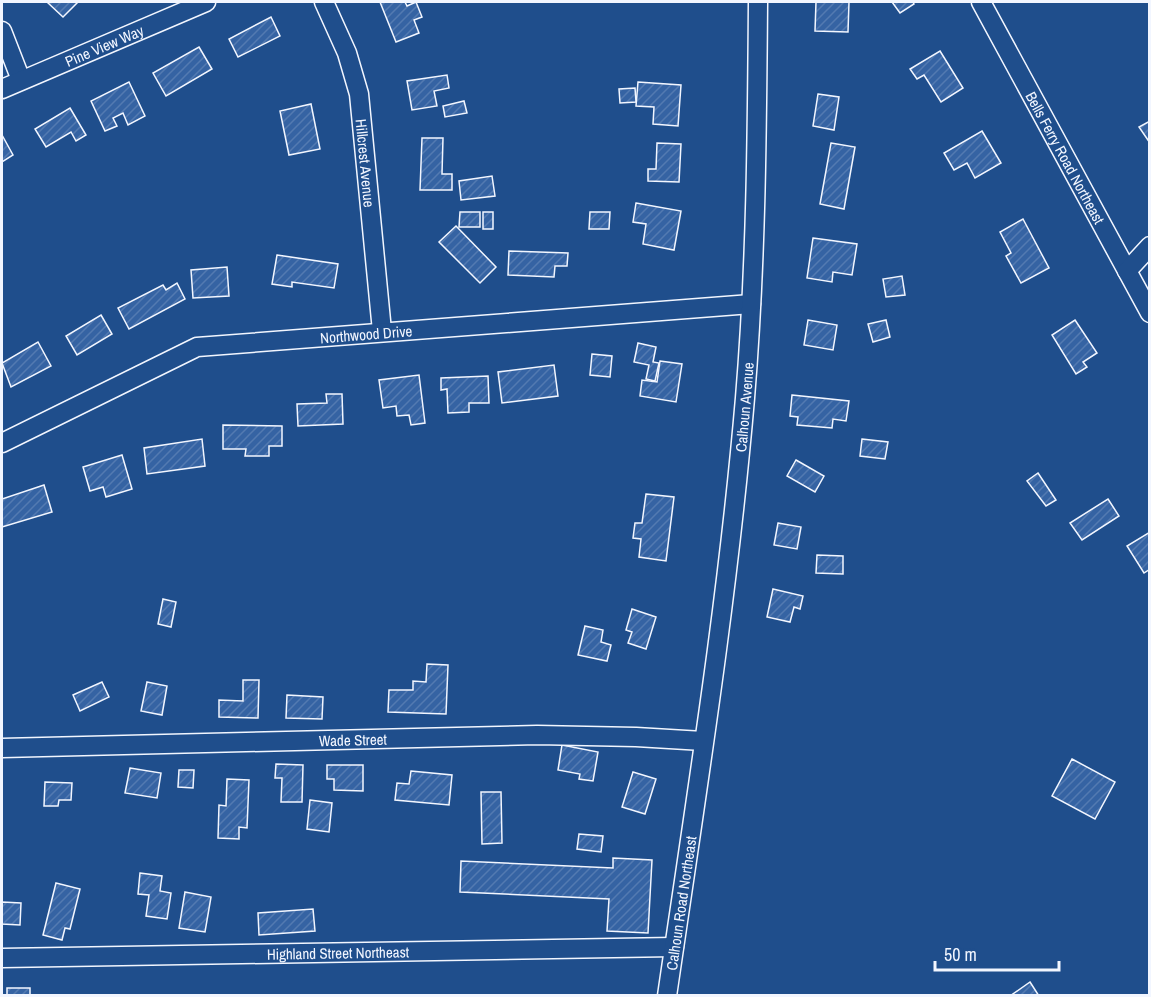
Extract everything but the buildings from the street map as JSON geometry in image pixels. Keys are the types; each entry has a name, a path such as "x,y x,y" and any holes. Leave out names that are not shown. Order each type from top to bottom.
{"street":[{"name":"Pine View Way","path":"2,89 206,2"},
{"name":"Hillcrest Avenue","path":"324,2 347,53 359,94 382,331"},
{"name":"Calhoun Avenue","path":"694,810 721,625 734,509 751,304 758,2"},
{"name":"Bells Ferry Road Northeast","path":"981,2 1149,312"},
{"path":"2,31 21,80"},
{"path":"1127,271 1149,246"},
{"name":"Northwood Drive","path":"2,443 197,347 751,304"},
{"name":"Wade Street","path":"2,748 537,735 703,741"},
{"name":"Calhoun Road Northeast","path":"667,996 694,810"},
{"name":"Highland Street Northeast","path":"2,958 674,947"}]}
